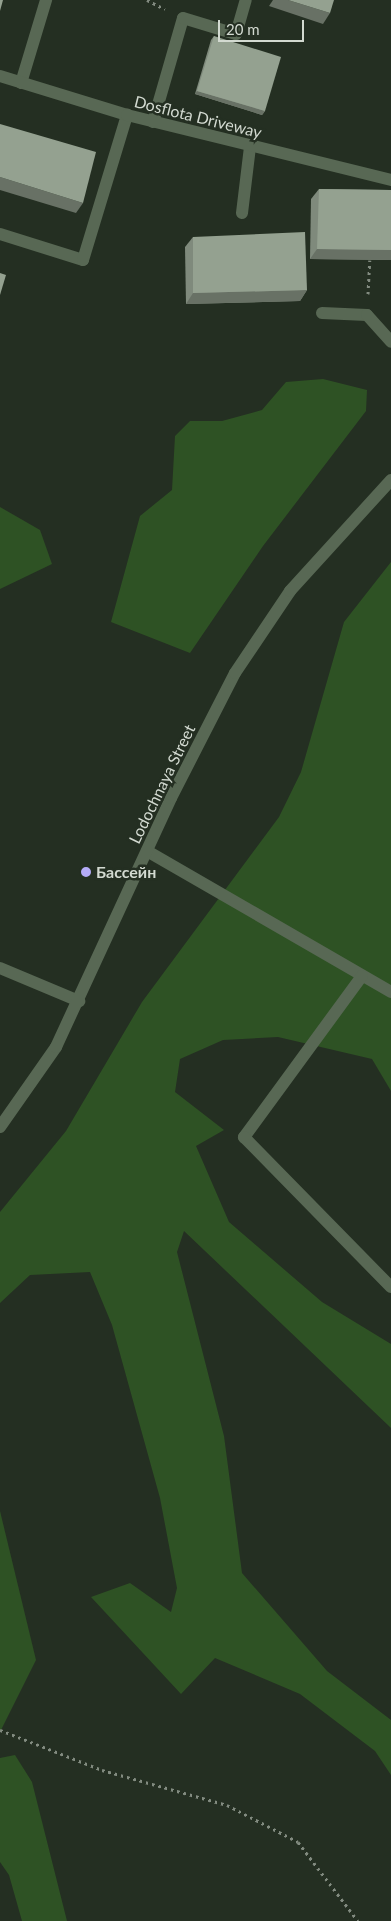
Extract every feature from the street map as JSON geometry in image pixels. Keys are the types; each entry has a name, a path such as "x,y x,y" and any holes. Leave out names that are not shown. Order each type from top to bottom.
{"street":[{"path":"21,83 46,0"},
{"path":"152,122 183,18 236,34 246,0"},
{"name":"Dosflota Driveway","path":"0,76 152,122 391,180"},
{"path":"0,234 83,260 127,115"},
{"path":"242,213 250,147"},
{"path":"322,313 367,316 391,342"},
{"name":"Lodochnaya Street","path":"0,1128 56,1047 147,851 235,673 290,591 391,480"},
{"path":"147,851 391,992"},
{"path":"0,968 79,1001"},
{"path":"362,976 244,1137 391,1287"}],"path":[{"path":"148,0 158,5"},
{"path":"367,316 370,260"},
{"path":"0,1730 102,1770 227,1805 298,1842 358,1921"}],"green space":[{"path":"323,379 367,390 366,411 263,546 190,653 111,622 140,516 172,490 175,436 190,421 222,421 262,410 286,382"},
{"path":"0,507 40,530 52,564 0,589"},
{"path":"391,562 391,1091 372,1059 278,1037 223,1040 180,1059 175,1092 224,1130 196,1146 229,1222 322,1302 391,1344 391,1428 184,1231 177,1252 224,1436 242,1573 327,1671 391,1720 391,1775 375,1751 300,1694 215,1658 181,1694 91,1597 130,1583 171,1612 177,1588 160,1498 112,1325 90,1272 30,1275 0,1303 0,1212 66,1131 142,1002 279,817 301,772 344,622"},
{"path":"0,1511 36,1660 0,1732"},
{"path":"15,1755 32,1782 67,1921 22,1921 9,1875 0,1862 0,1758"}],"building":[{"path":"0,0 3,0 0,11"},
{"path":"288,0 334,0 330,13"},
{"path":"214,36 281,57 265,111 197,91"},
{"path":"0,124 96,152 83,203 0,177"},
{"path":"319,189 391,190 391,250 317,249"},
{"path":"305,232 307,290 193,293 193,237"},
{"path":"0,273 6,275 0,295"}],"place":[{"name":"Бассейн","path":"86,872"}]}
